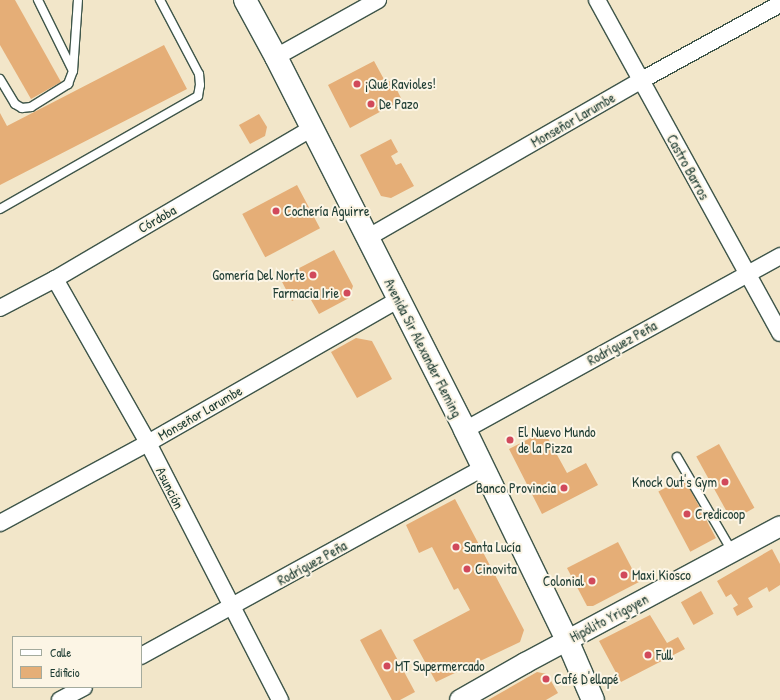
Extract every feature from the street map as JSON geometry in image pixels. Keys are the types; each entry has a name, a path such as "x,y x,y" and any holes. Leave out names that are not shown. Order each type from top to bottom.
{"main road":[{"name":"Avenida Sir Alexander Fleming","path":"245,0 276,57 465,430 567,640 593,700"}],"street":[{"path":"276,57 378,0"},
{"name":"Castro Barros","path":"597,0 640,81 780,333"},
{"name":"Monseñor Larumbe","path":"367,238 640,81 780,4"},
{"name":"Córdoba","path":"0,308 55,278 312,128"},
{"name":"Rodríguez Peña","path":"465,430 780,256"},
{"name":"Asunción","path":"55,278 148,443 231,608 280,700"},
{"name":"Monseñor Larumbe","path":"0,523 148,443 399,299"},
{"name":"Rodríguez Peña","path":"142,655 231,608 483,468"},
{"name":"Hipólito Yrigoyen","path":"460,700 567,640 780,526"},
{"path":"60,700 82,688"}],"lane":[{"path":"38,0 73,71"},
{"path":"0,79 16,104 22,108 31,107 68,84 73,71 78,0"},
{"path":"0,209 198,96 200,85 199,74 160,0"},
{"path":"677,457 732,552"}],"building":[{"path":"0,0 15,0 61,82 31,99 0,45"},
{"path":"164,45 187,89 0,185 0,113 7,126"},
{"path":"374,61 386,83 392,80 402,100 350,128 328,85"},
{"path":"259,114 267,127 265,136 250,144 239,125"},
{"path":"391,139 398,152 391,156 396,165 401,163 414,186 391,198 381,196 360,155"},
{"path":"297,185 320,228 265,257 242,214"},
{"name":"Gomería Del Norte","path":"334,250 353,286 349,298 319,314 307,293 292,301 280,278"},
{"path":"356,338 372,341 392,379 357,398 331,352"},
{"path":"544,431 567,473 586,463 598,485 542,514 509,449"},
{"name":"Knock Out's Gym","path":"719,444 754,508 732,520 696,457"},
{"name":"Credicoop","path":"684,478 716,538 690,552 658,492"},
{"path":"455,499 524,630 520,642 436,682 413,640 470,610 458,588 454,590 432,547 419,553 406,525"},
{"path":"618,542 639,582 593,606 587,606 567,568"},
{"path":"772,549 780,564 780,585 769,592 767,587 748,598 753,607 737,616 733,608 738,605 731,594 726,597 717,581"},
{"path":"701,591 714,614 693,625 681,602"},
{"path":"650,615 667,643 678,637 685,649 621,682 599,641"},
{"name":"MT Supermercado","path":"381,629 415,692 400,700 392,700 360,640"},
{"path":"537,672 547,674 558,693 546,700 488,700"}],"place":[{"name":"¡Qué Ravioles!","path":"357,84"},
{"name":"De Pazo","path":"371,104"},
{"name":"Cochería Aguirre","path":"276,211"},
{"name":"Gomería Del Norte","path":"313,275"},
{"name":"Farmacia Irie","path":"347,293"},
{"name":"El Nuevo Mundo de la Pizza","path":"510,440"},
{"name":"Knock Out's Gym","path":"725,482"},
{"name":"Banco Provincia","path":"564,488"},
{"name":"Credicoop","path":"687,514"},
{"name":"Santa Lucía","path":"456,547"},
{"name":"Cinovita","path":"467,569"},
{"name":"Maxi Kiosco","path":"624,575"},
{"name":"Colonial","path":"592,581"},
{"name":"Full","path":"648,655"},
{"name":"MT Supermercado","path":"387,666"},
{"name":"Café D'ellapé","path":"546,679"}]}
